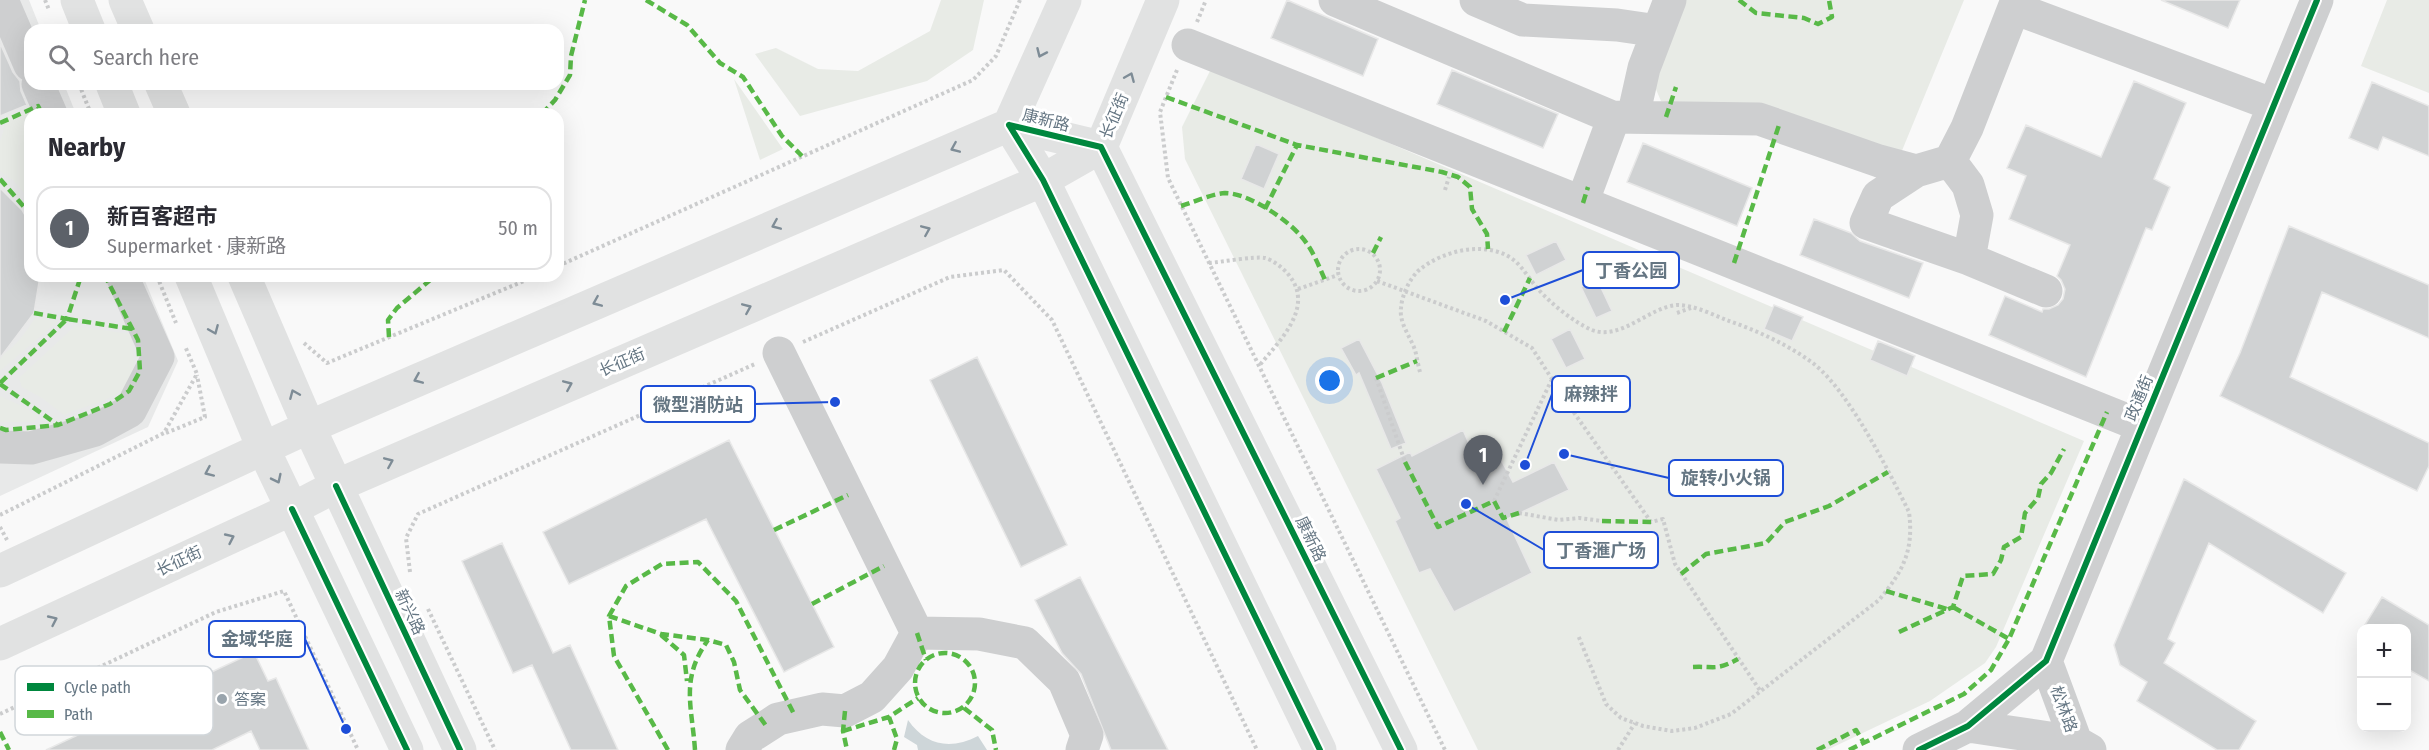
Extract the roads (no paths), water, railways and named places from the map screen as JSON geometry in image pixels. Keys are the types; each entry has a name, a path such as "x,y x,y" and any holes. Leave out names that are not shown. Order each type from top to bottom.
{"main road":[{"path":"77,0 87,24"},
{"path":"125,0 135,24"},
{"path":"0,571 309,427 1009,124 1065,0"},
{"name":"长征街","path":"0,645 292,509 336,486 1043,180 1101,147 1163,0"},
{"path":"114,90 122,108"},
{"path":"164,90 171,108"},
{"name":"康新路","path":"1009,124 1101,147 1401,750"},
{"name":"康新路","path":"1009,124 1043,180 1320,750"},
{"path":"194,282 263,448 407,750"},
{"name":"新兴路","path":"247,282 309,427 460,750"}],"street":[{"path":"2,0 24,51"},
{"path":"1476,0 1523,20 1617,25 1658,31"},
{"path":"1588,187 1624,117 1670,0"},
{"name":"政通街","path":"1920,750 1968,726 2046,661 2317,0"},
{"path":"1356,4 1624,117 1759,119 1878,161 1916,171"},
{"path":"2046,291 1866,223 1878,196 1916,171 1950,160 1967,128 2015,4 2274,105"},
{"path":"1188,45 2142,426"},
{"path":"41,90 48,108"},
{"path":"1950,160 1968,185 1977,215 1969,260"},
{"path":"0,447 31,448 95,430 130,411 158,357 125,282"},
{"path":"779,353 917,633"},
{"path":"742,750 750,737 778,719 822,709 844,711 872,697 898,668 917,633"},
{"path":"917,633 979,634 1025,643 1064,681 1087,735 1082,750"},
{"name":"松林路","path":"2046,661 2083,746"},
{"path":"1968,726 2083,746"}],"place":[{"name":"丁香公园","path":"1505,300"},
{"name":"微型消防站","path":"835,402"},
{"name":"旋转小火锅","path":"1564,454"},
{"name":"麻辣拌","path":"1525,465"},
{"name":"新百客超市","path":"1483,485"},
{"name":"丁香滙广场","path":"1466,504"},
{"name":"答案","path":"222,699"},
{"name":"金域华庭","path":"346,729"}]}
